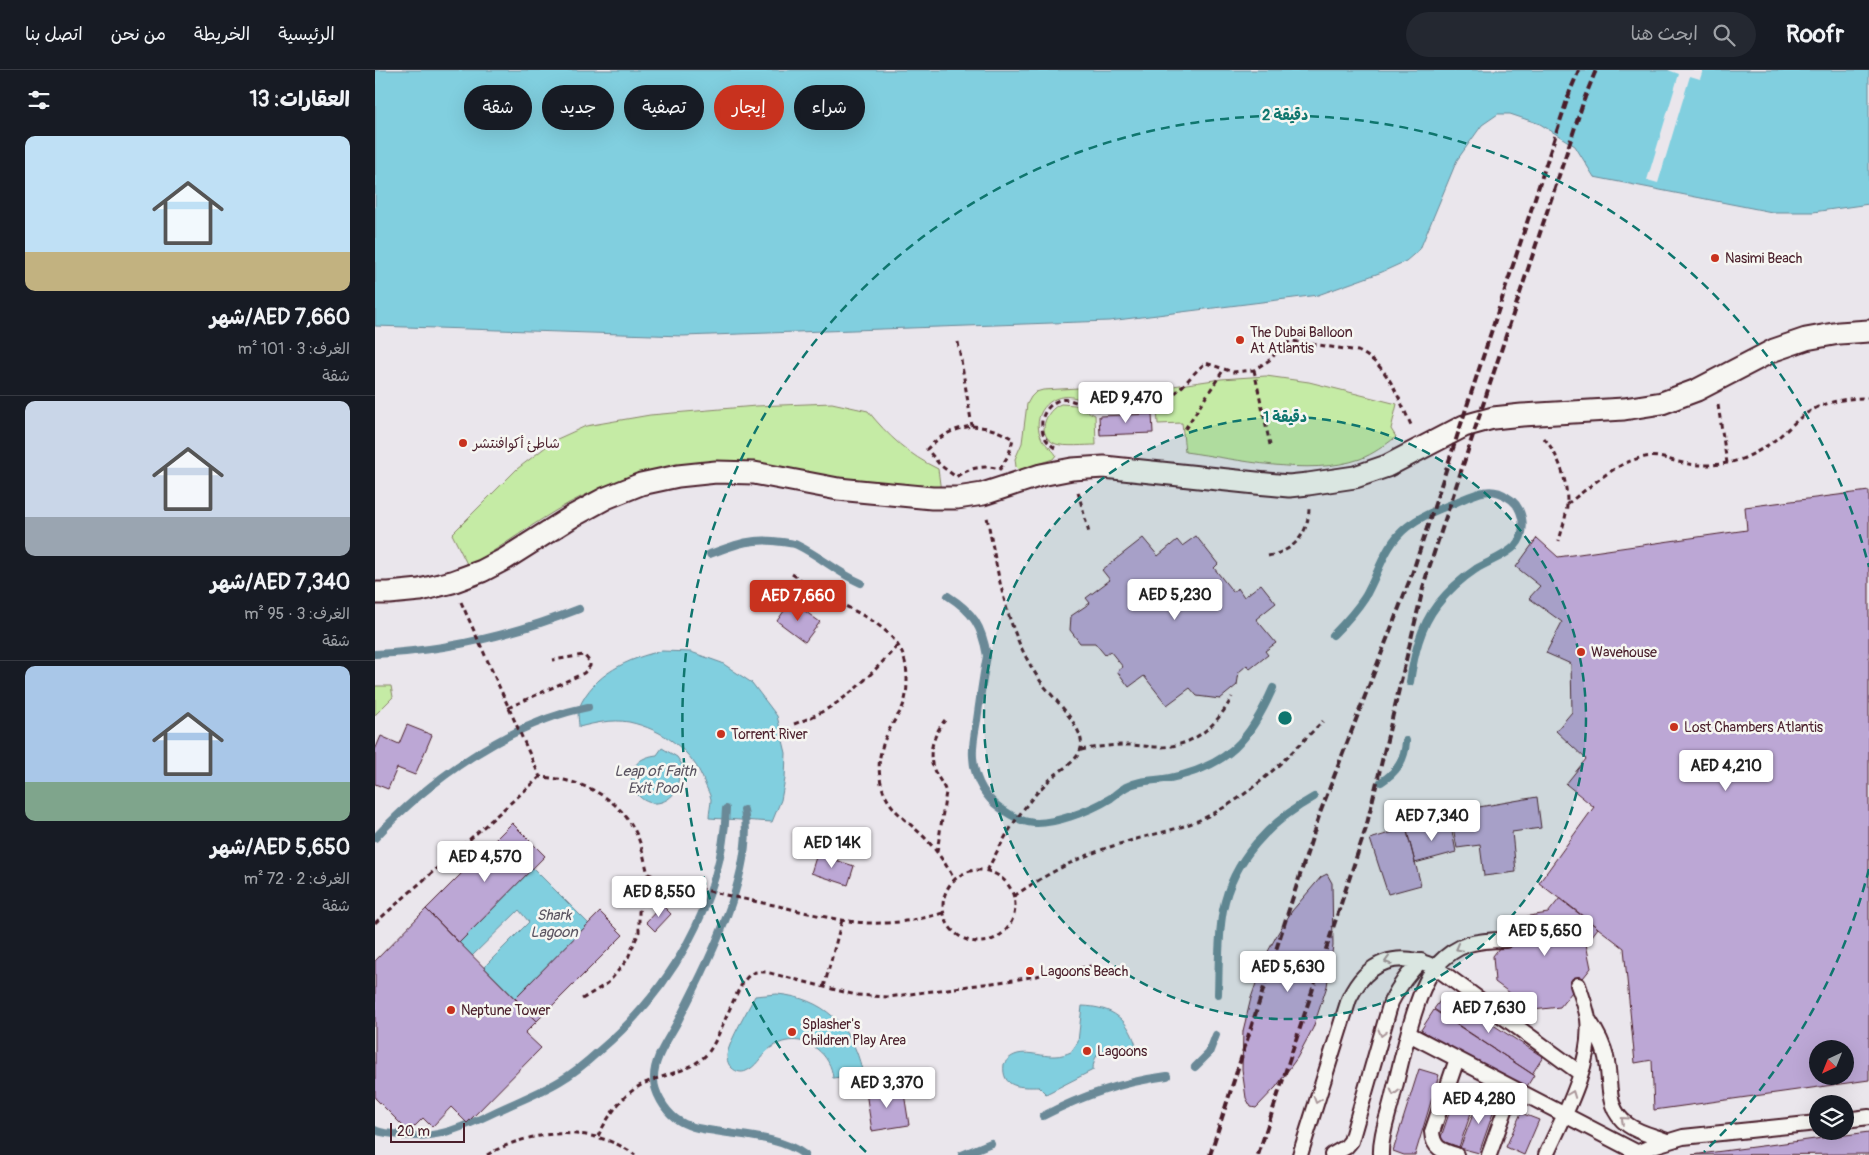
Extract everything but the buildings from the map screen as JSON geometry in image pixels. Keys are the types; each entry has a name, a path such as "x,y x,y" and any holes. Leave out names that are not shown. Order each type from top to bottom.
{"street":[{"path":"375,593 419,590 453,582 474,574 505,559 573,516 606,498 641,484 678,476 716,472 754,473 838,489 932,498 957,498 983,494 1041,475 1072,469 1104,467 1256,484 1289,486 1308,484 1355,477 1387,466 1464,426 1493,418 1643,407 1680,398 1774,350 1806,339 1839,333 1869,331"}],"lane":[{"path":"1381,1155 1383,1135 1409,1034 1426,982 1435,967 1448,954 1464,945 1481,940 1506,940"},
{"path":"1300,1155 1349,998 1365,973 1377,965 1391,960 1406,958 1421,960 1435,967 1580,1073"},
{"path":"1332,1155 1345,1148 1354,1134 1391,1002 1408,973 1421,960"},
{"path":"1546,1155 1565,1114 1580,1073 1589,1037 1588,1018 1578,985"},
{"path":"1588,1018 1607,1058 1610,1098 1614,1109 1620,1118 1629,1125 1667,1141"},
{"path":"1409,1034 1641,1154 1667,1141 1683,1137 1809,1123"},
{"path":"1455,1155 1438,1148 1434,1144 1432,1132 1457,1059"},
{"path":"1489,1155 1513,1088"},
{"path":"1854,1119 1869,1117"}],"path":[{"path":"1058,450 1045,439 1041,422 1049,406 1056,402 1071,400 1099,410 1158,403 1170,397 1206,363 1233,372 1254,370 1271,359 1281,346 1292,341 1359,351 1376,361 1388,377 1422,448"},
{"path":"957,342 972,426"},
{"path":"1185,429 1224,369"},
{"path":"1254,370 1270,445"},
{"path":"1714,382 1727,463"},
{"path":"1567,504 1629,461 1646,457 1663,457 1695,465 1711,466 1727,463 1742,459 1770,444 1807,413 1822,405 1838,400 1869,398"},
{"path":"1522,415 1548,443 1558,460 1565,478 1567,504 1559,541"},
{"path":"948,471 940,465 927,449 947,432 972,426 987,427 1001,431 1013,439 1009,454 1004,461"},
{"path":"1268,556 1287,550 1301,538 1308,522 1308,484"},
{"path":"1077,485 1089,533"},
{"path":"983,494 1002,593 1008,617 1017,640 1041,682 1079,732 1081,738 1081,750 1074,760 1031,798 1007,832 987,871"},
{"path":"792,574 827,596 877,622 898,645 907,675 907,691 903,706 885,737 879,754 879,772 883,789 890,805 937,852 954,879"},
{"path":"470,624 540,777"},
{"path":"794,724 827,710 843,700 898,645"},
{"path":"508,708 584,673 590,666 590,662 584,655 553,660"},
{"path":"1081,750 1128,745 1175,746 1190,741 1215,723 1225,711 1232,697"},
{"path":"937,852 946,792 935,772 932,748 938,728 945,720"},
{"path":"1013,896 1039,879 1094,853 1122,843 1179,828 1206,818 1231,804 1271,773 1323,721"},
{"path":"375,923 540,777 557,778 583,785 606,798 630,824 639,839 648,874 639,912 639,932 627,960 608,983 582,999"},
{"path":"975,870 987,871 999,875 1008,884 1015,908 1009,925 996,938 983,942 970,941 958,935 949,926 943,913 943,901 947,889 954,879 964,873 975,870"},
{"path":"648,874 696,889 842,920 893,923 919,920 943,913"},
{"path":"825,987 842,920"},
{"path":"598,1136 606,1120 629,1094 644,1084 694,1065 708,1053 743,984 751,974 766,972 855,995 888,997 1014,980 1091,966"},
{"path":"487,1155 508,1145 543,1136 580,1134 598,1136 613,1141 635,1155"}],"green space":[{"path":"1266,376 1309,382 1397,404 1391,429 1396,437 1383,447 1360,459 1340,464 1296,467 1185,452 1182,423 1158,424 1157,408 1173,386 1221,379"},
{"path":"1096,387 1094,404 1075,398 1064,397 1049,402 1040,414 1038,421 1039,429 1042,440 1056,455 1053,459 1019,470 1016,467 1015,459 1022,443 1027,404 1031,397 1036,392 1043,390"},
{"path":"832,403 868,411 883,429 900,444 918,458 938,469 941,492 662,469 614,483 580,497 556,510 468,566 452,534 517,469 555,440 586,426 650,415 756,406"},
{"path":"1061,404 1075,405 1095,415 1096,445 1065,445 1056,444 1050,440 1044,429 1045,423 1055,407"},
{"path":"375,686 391,686 393,697 375,715"}],"water":[{"path":"375,70 1869,70 1869,204 1813,212 1772,212 1594,177 1575,146 1540,124 1510,114 1498,114 1482,125 1457,160 1420,249 1406,261 1382,272 1318,295 1109,321 683,336 375,326"},
{"name":"Torrent River","path":"662,651 691,652 722,663 752,683 777,716 786,753 785,779 781,800 772,822 709,818 711,797 693,761 675,743 653,730 623,721 604,722 579,727 579,708 593,686 613,669 637,658"},
{"name":"Leap of Faith Exit Pool","path":"662,748 677,757 686,771 679,776 676,789 671,797 656,803 646,801 638,795 633,786 631,776 634,767 643,759 657,755"},
{"name":"Shark Lagoon","path":"533,868 589,924 515,998 484,967 529,922 519,910 472,956 459,943"},
{"name":"Splasher's Children Play Area","path":"777,994 808,1001 833,1017 843,1027 851,1040 862,1070 848,1072 848,1076 833,1078 830,1065 820,1052 805,1042 793,1040 774,1046 765,1052 753,1067 746,1071 739,1072 731,1067 727,1059 728,1049 755,996"},
{"name":"Lagoons","path":"1082,1006 1103,1009 1118,1017 1129,1030 1137,1049 1115,1047 1102,1051 1097,1055 1093,1070 1046,1094 1039,1087 1019,1086 1009,1082 1004,1072 1004,1064 1015,1055 1028,1053 1057,1056 1071,1052 1078,1042"}],"pier":[{"path":"1668,70 1703,70 1700,79 1690,76 1658,183 1647,180 1679,74"}],"waterway":[{"path":"1333,635 1362,602 1393,542 1413,522 1479,493 1496,492 1510,499 1517,506 1522,518 1523,529 1520,538 1509,551 1465,577 1437,605 1422,632 1410,682"},
{"path":"710,554 737,544 754,541 792,543 861,583"},
{"path":"948,596 964,608 975,621 982,636 987,656 973,743 977,777 986,794 995,804 1024,821 1037,823 1059,820 1103,803 1131,784 1190,773 1222,758 1246,736 1273,688"},
{"path":"375,654 428,649 479,640 529,627 579,609"},
{"path":"375,838 420,795 472,757 500,740 529,726 558,715 588,707"},
{"path":"1381,782 1396,770 1402,760 1406,741"},
{"path":"1218,994 1221,920 1228,891 1235,874 1256,843 1269,830 1314,797"},
{"path":"375,1130 407,1136 421,1136 434,1135 458,1128 565,1078 599,1051 625,1027 648,1001 688,943 703,911 714,878 722,844 726,809"},
{"path":"744,810 746,834 743,860 727,916 703,971 659,1055 654,1071 654,1084 664,1106 675,1118 684,1124 774,1141 785,1144 805,1155"},
{"path":"1195,1067 1209,1053 1216,1035"},
{"path":"1043,1116 1103,1090 1167,1076"},
{"path":"962,1155 991,1143"}],"railway":[{"path":"1210,1155 1320,813 1412,574 1570,91 1579,70"},
{"path":"1258,1155 1366,828 1425,580 1585,97 1596,70"}],"place":[{"name":"Nasimi Beach","path":"1715,258"},
{"name":"The Dubai Balloon At Atlantis","path":"1240,340"},
{"name":"شاطئ أكوافنتشر","path":"463,443"},
{"name":"Wavehouse","path":"1581,652"},
{"name":"Lost Chambers Atlantis","path":"1674,727"},
{"name":"Torrent River","path":"721,734"},
{"name":"Lagoons Beach","path":"1030,971"},
{"name":"Neptune Tower","path":"451,1010"},
{"name":"Splasher's Children Play Area","path":"792,1032"},
{"name":"Lagoons","path":"1087,1051"}]}
